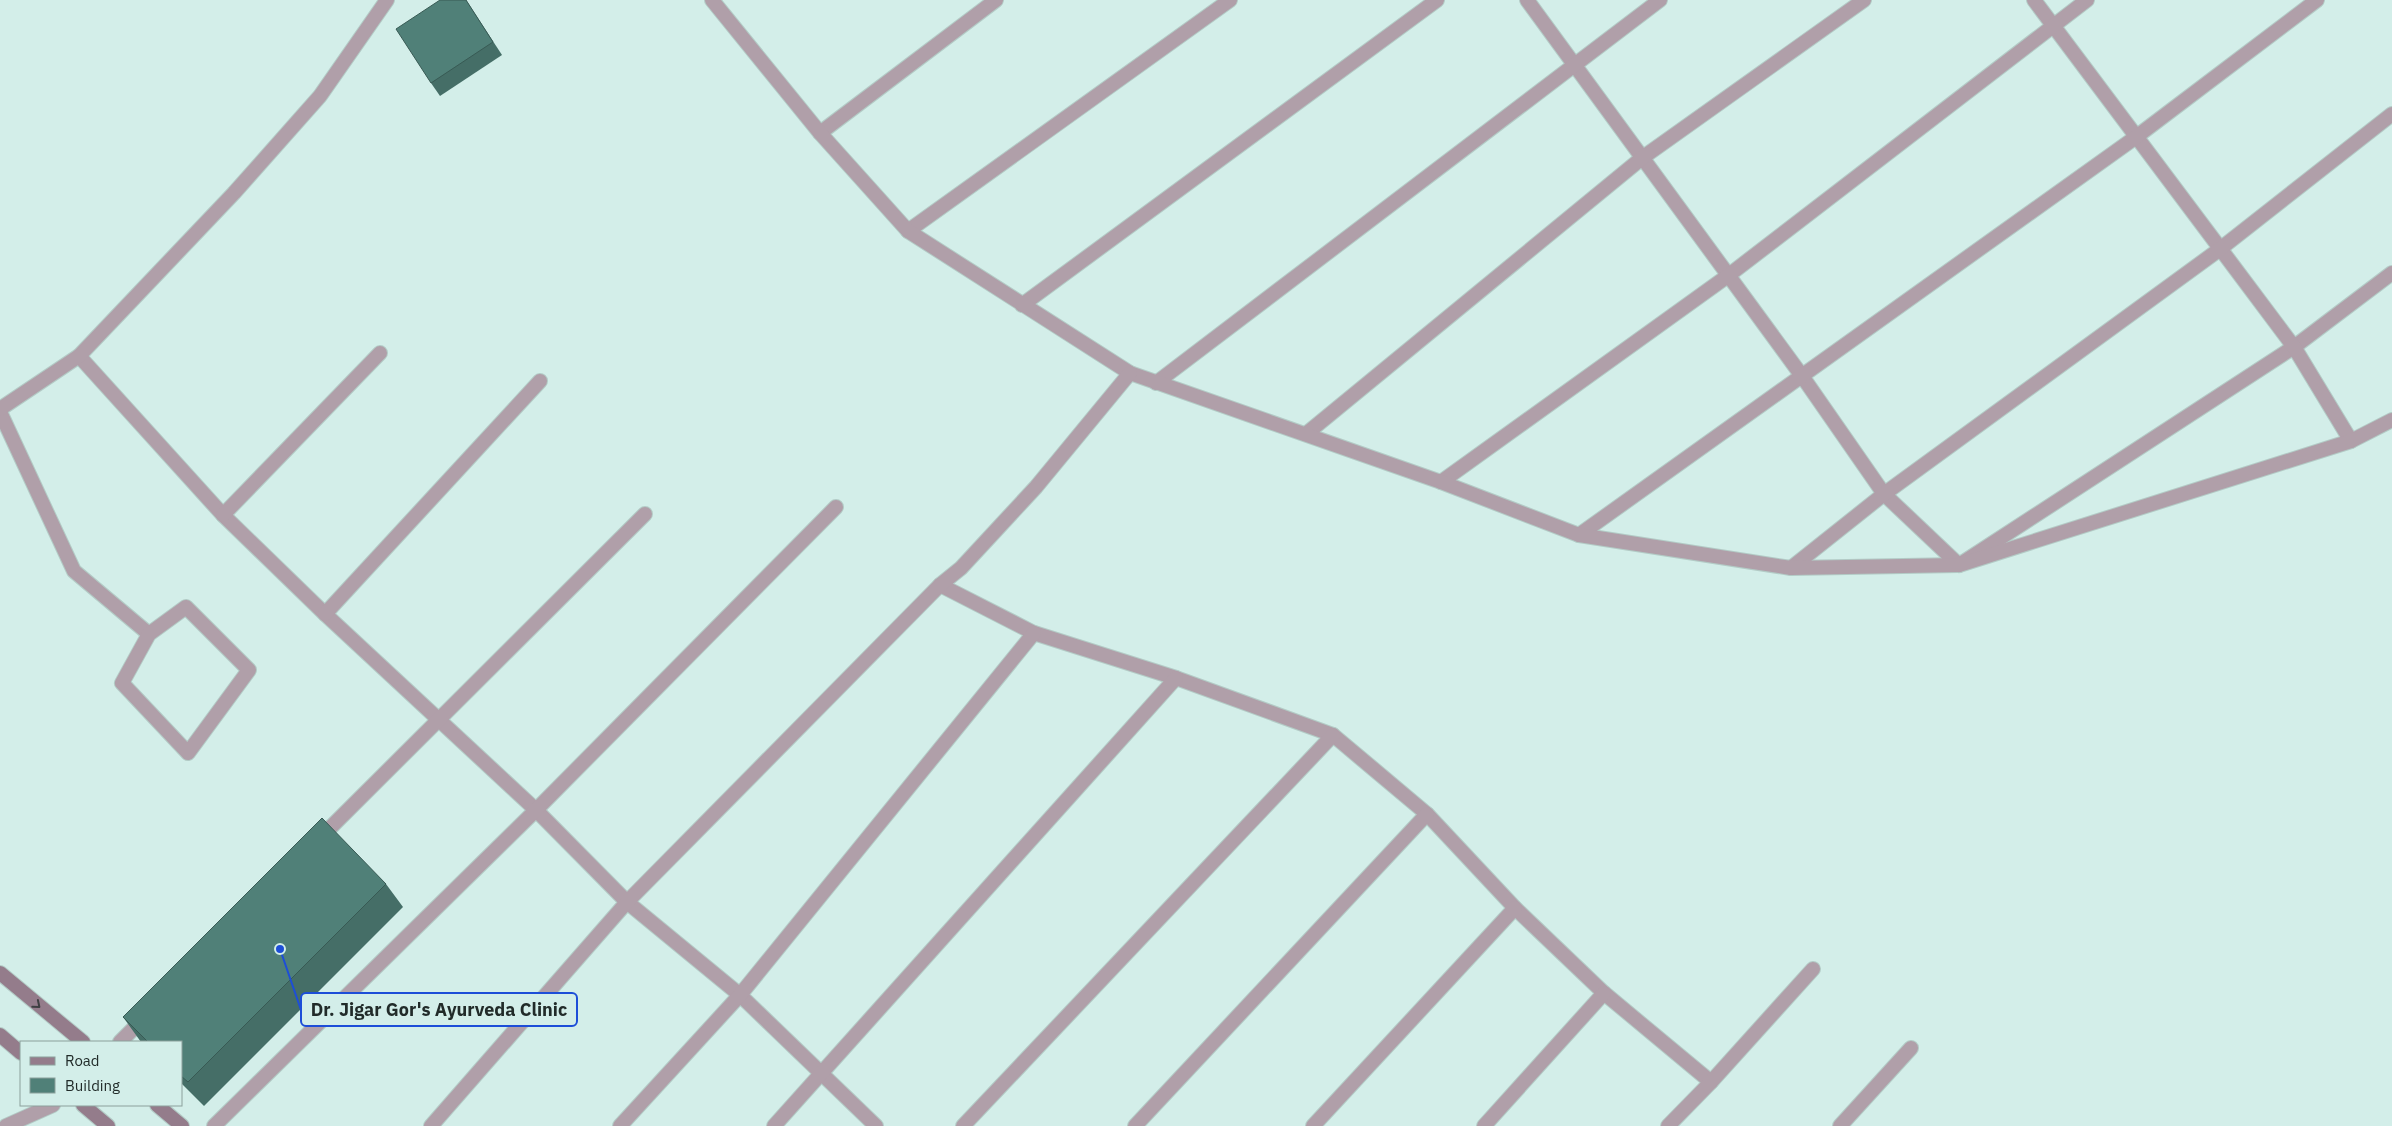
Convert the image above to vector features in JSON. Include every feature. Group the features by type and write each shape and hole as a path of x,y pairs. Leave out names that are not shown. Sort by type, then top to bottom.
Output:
{"main road":[{"path":"0,973 82,1041"},
{"path":"0,1035 20,1052"},
{"path":"84,1106 108,1126"},
{"path":"158,1106 182,1126"}],"street":[{"path":"0,408 80,356 234,193 320,96 388,0"},
{"path":"712,0 820,133 908,231 1130,373 1156,384 1441,482 1579,535 1791,568 1959,566 2351,441 2392,420"},
{"path":"820,133 996,0"},
{"path":"908,231 1230,0"},
{"path":"1022,305 1437,0"},
{"path":"1526,0 1576,65 1802,376 1884,494 1959,566"},
{"path":"1156,384 1660,0"},
{"path":"1306,434 1642,158 1864,0"},
{"path":"2034,0 2294,347 2351,441"},
{"path":"1441,482 1728,276 2087,0"},
{"path":"1579,535 2136,138 2317,0"},
{"path":"1791,568 1884,494 2220,249 2392,114"},
{"path":"1959,566 2294,347 2392,273"},
{"path":"223,515 380,353"},
{"path":"80,356 223,515 325,614 536,810 627,902 740,995 876,1126"},
{"path":"431,1126 627,902 940,585 961,568 1036,487 1130,373"},
{"path":"325,614 540,381"},
{"path":"0,412 74,571 149,634"},
{"path":"214,1126 536,810 836,507"},
{"path":"306,853 645,514"},
{"path":"940,585 1034,633 1176,678 1333,735 1428,814 1515,908 1604,993 1711,1082"},
{"path":"186,607 248,670 188,753 122,683 149,634 186,607"},
{"path":"620,1126 740,995 1034,633"},
{"path":"774,1126 1176,678"},
{"path":"963,1126 1333,735"},
{"path":"1135,1126 1428,814"},
{"path":"1313,1126 1515,908"},
{"path":"1674,1124 1813,969"},
{"path":"1484,1126 1604,993"},
{"path":"121,1041 154,1007"},
{"path":"1840,1126 1911,1048"},
{"path":"6,1126 51,1106"}],"building":[{"path":"440,0 466,0 493,42 431,83 396,29"},
{"path":"322,818 386,884 188,1082 182,1077 182,1041 147,1041 123,1017"}],"place":[{"name":"Dr. Jigar Gor's Ayurveda Clinic","path":"280,949"}]}
